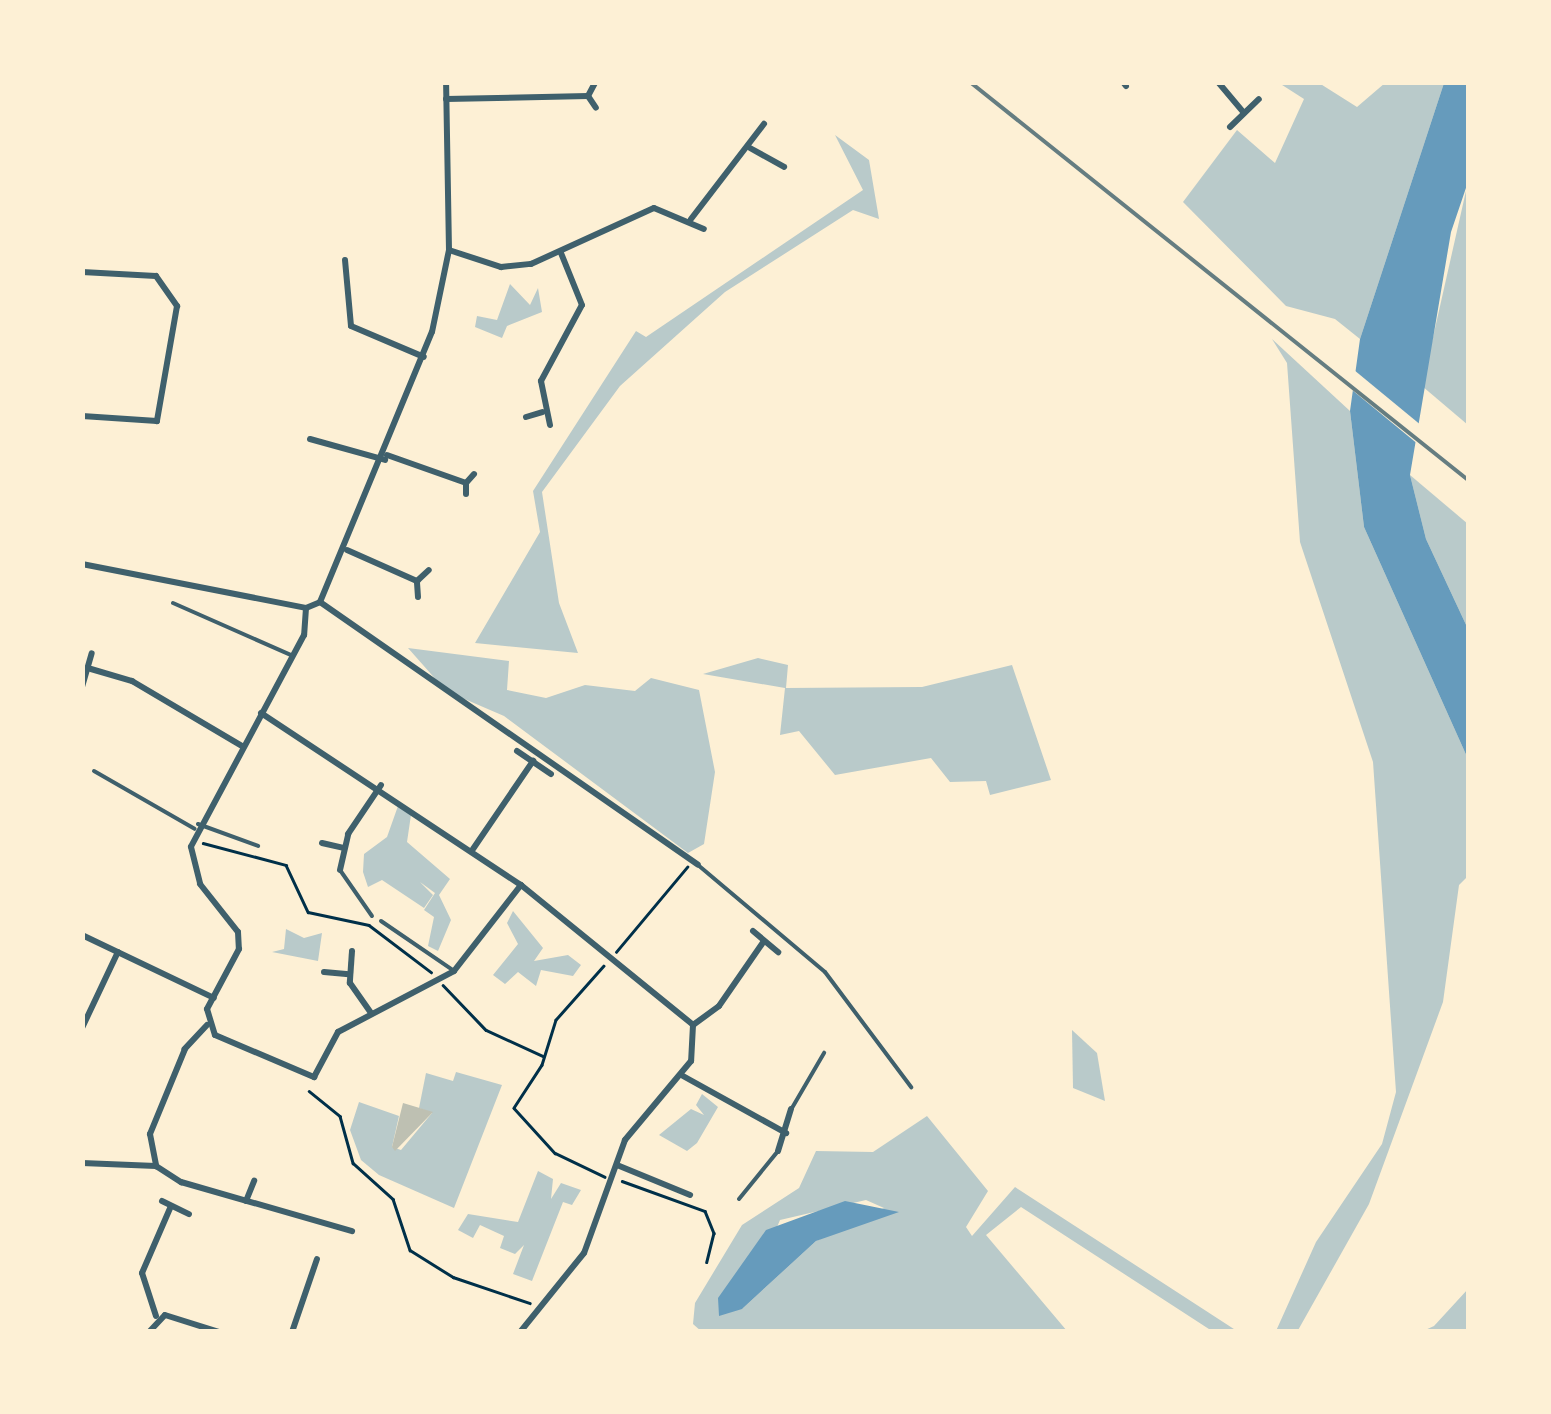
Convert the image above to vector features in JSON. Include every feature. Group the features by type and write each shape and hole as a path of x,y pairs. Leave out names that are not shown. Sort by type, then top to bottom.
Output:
{"street":[{"path":"82,564 306,608 320,602 348,550 424,357 449,250 446,82"},
{"path":"1218,82 1244,113"},
{"path":"588,96 594,83"},
{"path":"446,99 588,96"},
{"path":"588,96 596,108"},
{"path":"1230,127 1259,98"},
{"path":"692,219 750,148 764,124"},
{"path":"750,148 784,168"},
{"path":"449,250 501,266 561,253 638,210 692,219 704,229"},
{"path":"550,425 542,412 541,381 582,305 561,253"},
{"path":"345,260 346,314 359,336 424,357"},
{"path":"82,272 156,276 177,306 157,422 82,416"},
{"path":"346,273 359,274"},
{"path":"526,418 542,412"},
{"path":"310,439 386,457 466,483"},
{"path":"320,456 325,443"},
{"path":"466,494 466,483 474,474"},
{"path":"348,550 417,581"},
{"path":"417,581 429,570"},
{"path":"417,581 418,598"},
{"path":"320,602 694,863"},
{"path":"156,1166 150,1134 185,1050 207,1025 214,998 239,949 238,932 195,875 192,840 196,826 293,656 306,608"},
{"path":"82,688 91,669 92,653"},
{"path":"91,669 132,680 242,746"},
{"path":"262,713 381,785 473,849 612,956 693,1025 696,1047 683,1076 644,1109 617,1164 584,1252 520,1332"},
{"path":"517,751 551,774"},
{"path":"473,849 532,761"},
{"path":"340,870 343,848 381,785"},
{"path":"322,843 343,848"},
{"path":"207,1025 235,1048 314,1077 332,1036 454,971 521,885"},
{"path":"753,931 778,952"},
{"path":"82,935 214,998"},
{"path":"693,1025 719,1006 764,940"},
{"path":"352,951 349,974 371,1012"},
{"path":"82,1028 118,952"},
{"path":"324,972 349,974"},
{"path":"683,1076 786,1133"},
{"path":"778,1152 792,1109"},
{"path":"82,1163 156,1166 246,1201 352,1232"},
{"path":"617,1164 690,1195"},
{"path":"246,1201 254,1181"},
{"path":"162,1201 190,1214"},
{"path":"149,1332 156,1316 142,1273 171,1206"},
{"path":"292,1332 317,1258"},
{"path":"156,1316 219,1332"}],"lane":[{"path":"173,603 293,656"},
{"path":"94,771 196,826 258,846"},
{"path":"694,863 825,972 911,1087"},
{"path":"340,870 372,916"},
{"path":"380,921 454,971"},
{"path":"792,1109 824,1053"},
{"path":"739,1199 778,1152"}],"path":[{"path":"192,840 286,865 308,912 368,925 439,979 486,1030 543,1056"},
{"path":"694,863 563,1009 514,1108 556,1152 612,1179 705,1212 714,1233 707,1262"},
{"path":"308,1091 340,1116 353,1163 392,1199 410,1250 454,1277 540,1305"}],"shaded area":[{"path":"1279,83 1319,83 1357,107 1385,83 1444,83 1360,339 1335,319 1286,306 1183,202 1237,130 1275,163 1304,99"},
{"path":"835,135 869,160 879,219 853,210 725,292 620,386 542,492 559,603 578,653 475,643 540,532 533,491 636,331 646,337 863,190"},
{"path":"1468,182 1468,425 1422,386"},
{"path":"510,284 530,305 538,288 542,312 507,326 502,338 475,327 477,316 497,320"},
{"path":"1272,339 1350,411 1364,527 1468,759 1468,876 1459,885 1443,1002 1369,1204 1297,1332 1276,1331 1316,1242 1382,1144 1396,1092 1373,762 1300,542 1287,363"},
{"path":"1410,475 1468,524 1468,629 1426,539"},
{"path":"408,648 509,661 507,690 546,698 585,685 635,691 651,678 699,690 715,772 704,844 688,853 504,716 446,691"},
{"path":"758,658 788,665 786,688 922,687 1012,665 1051,780 990,795 986,781 950,782 931,758 835,775 799,731 780,735 785,688 703,674"},
{"path":"398,806 411,815 407,842 450,879 439,895 451,920 438,951 428,946 434,917 424,910 435,893 420,882 433,895 424,908 382,880 368,887 363,872 364,854 387,837"},
{"path":"513,911 543,948 534,961 568,955 581,965 573,976 541,970 536,986 518,972 505,984 493,975 518,944 507,923"},
{"path":"286,929 304,938 322,933 318,961 272,952 284,949"},
{"path":"1072,1030 1097,1053 1105,1101 1073,1088"},
{"path":"456,1072 502,1085 454,1208 379,1175 361,1160 350,1130 359,1102 399,1116 392,1147 401,1150 432,1113 419,1108 426,1073 453,1081"},
{"path":"702,1094 718,1107 697,1143 687,1151 659,1135 691,1109 704,1115 696,1105"},
{"path":"927,1116 988,1191 966,1227 972,1236 1015,1187 1237,1331 1212,1331 1021,1207 986,1235 1067,1331 702,1332 693,1324 695,1303 742,1225 799,1188 816,1151 873,1152","holes":["866,1200 884,1208 816,1241 742,1309 780,1220"]},
{"path":"538,1171 553,1179 551,1199 561,1183 581,1190 572,1205 563,1202 532,1281 513,1274 524,1245 515,1254 500,1248 504,1236 480,1225 473,1238 458,1230 468,1214 518,1222"},
{"path":"1468,1289 1468,1331 1423,1331 1434,1326"}],"water":[{"path":"1444,83 1468,83 1468,182 1451,232 1410,475 1426,539 1468,629 1468,759 1364,527 1350,411 1360,339"},
{"path":"845,1201 899,1212 816,1241 742,1309 719,1316 718,1298 766,1230"}],"pier":[{"path":"1348,365 1422,426 1419,445 1346,385"}],"building":[{"path":"403,1103 433,1112 395,1151 392,1147"}],"railway":[{"path":"970,82 1468,480"}]}
